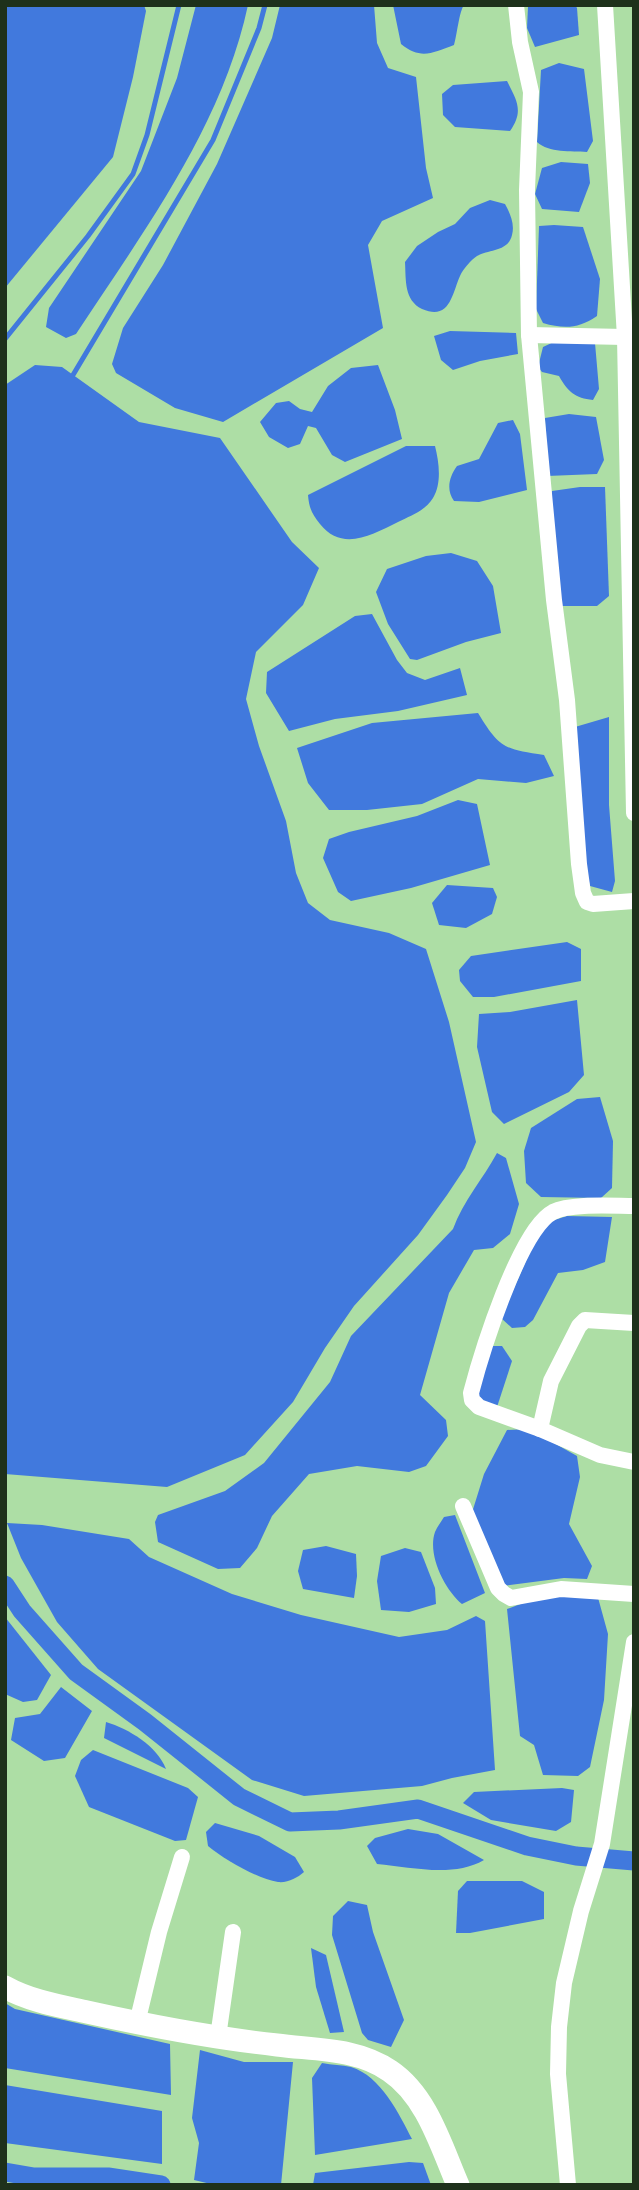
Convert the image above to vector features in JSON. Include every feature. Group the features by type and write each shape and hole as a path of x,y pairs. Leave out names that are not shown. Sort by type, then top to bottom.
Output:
{"street":[{"path":"516,5 520,42 531,92 527,190 528,335 548,542 567,700 583,893 587,902 593,904 634,901"},
{"path":"605,5 625,337 634,813"},
{"path":"528,335 625,337"},
{"path":"634,1206 576,1208 554,1212 537,1228 513,1275 481,1357 471,1393 472,1401 479,1407 600,1455 634,1462"},
{"path":"540,1429 551,1381 579,1326 585,1320 634,1323"},
{"path":"463,1506 498,1588 511,1598 561,1589 634,1594"},
{"path":"568,2185 558,2074 558,2027 564,1983 581,1911 602,1844 634,1643"},
{"path":"137,2023 159,1932 182,1857"},
{"path":"218,2037 233,1932"},
{"path":"5,1987 40,2001 137,2023 218,2037 332,2050 364,2058 391,2072 409,2088 420,2104 458,2185"}],"water":[{"path":"5,5 144,5 146,11 113,157 5,288"},
{"path":"196,5 248,5 220,94 200,136 153,217 76,334 66,338 46,327 49,308 141,171 177,78"},
{"path":"280,5 374,5 377,43 388,68 416,77 426,168 433,198 382,221 368,245 383,328 223,422 175,408 116,373 112,364 123,328 163,265 217,164 272,38"},
{"path":"393,5 464,5 454,45 427,54 408,49 401,44"},
{"path":"575,5 579,35 535,47 527,28 528,7"},
{"path":"559,63 584,69 593,141 587,152 554,150 537,142 541,70"},
{"path":"507,81 518,106 517,118 510,131 455,127 443,115 442,94 453,85"},
{"path":"561,162 588,164 590,183 579,212 542,209 535,194 542,168"},
{"path":"490,200 507,207 513,227 510,240 502,247 477,256 470,262 461,273 452,298 444,309 431,312 422,309 409,295 405,262 417,246 455,224 470,208"},
{"path":"539,226 583,227 600,279 597,316 577,326 564,327 543,323 536,309"},
{"path":"450,331 516,333 518,354 480,361 453,370 441,360 434,336"},
{"path":"558,340 595,343 599,389 593,400 577,396 559,376 542,372 538,367 543,347"},
{"path":"35,365 62,367 139,422 220,438 292,542 319,568 303,605 256,652 246,699 259,746 286,821 296,873 308,903 330,920 389,933 426,949 449,1022 476,1142 465,1168 447,1195 418,1235 354,1306 293,1402 245,1455 167,1487 5,1474 5,385"},
{"path":"378,365 395,410 402,439 345,462 332,455 316,428 308,426 300,444 288,448 269,437 260,422 276,403 289,401 300,409 312,412 328,386 351,368"},
{"path":"569,414 596,417 604,460 597,474 547,476 545,418"},
{"path":"513,420 520,434 527,490 479,502 454,501 450,484 457,466 479,459 498,423"},
{"path":"406,446 435,446 438,486 426,506 378,532 358,538 338,537 320,524 311,511 308,495"},
{"path":"605,487 609,596 597,606 559,606 549,533 552,491"},
{"path":"451,553 477,561 493,586 501,633 466,642 417,660 410,659 388,624 376,592 387,569 426,556"},
{"path":"372,614 407,673 425,680 460,668 467,695 398,711 335,719 289,731 266,693 267,672 355,616"},
{"path":"478,713 498,741 512,749 544,755 554,776 526,783 478,779 422,804 367,810 329,810 308,783 297,748 372,723"},
{"path":"609,717 609,805 615,881 612,892 590,886 583,857 575,727"},
{"path":"458,800 477,804 490,865 411,888 351,901 338,892 323,858 329,839 417,816"},
{"path":"447,885 493,888 497,897 492,914 466,928 439,925 432,903"},
{"path":"567,942 581,949 581,981 494,997 473,997 460,981 459,970 471,956"},
{"path":"577,1000 584,1075 569,1092 504,1124 492,1112 477,1047 479,1014 510,1012"},
{"path":"600,1097 613,1141 612,1188 601,1198 541,1197 526,1183 524,1151 531,1128 577,1099"},
{"path":"497,1153 506,1158 519,1204 510,1234 493,1248 474,1250 449,1293 420,1395 446,1420 448,1436 426,1466 409,1472 357,1466 309,1474 272,1516 257,1548 240,1568 218,1569 158,1542 155,1522 158,1515 225,1491 264,1463 330,1382 351,1336 453,1229 462,1209"},
{"path":"567,1216 612,1217 605,1262 583,1270 558,1273 533,1320 525,1327 512,1328 501,1318 542,1224"},
{"path":"490,1346 502,1346 512,1361 497,1407 475,1401"},
{"path":"529,1429 577,1456 580,1477 569,1524 592,1566 587,1579 564,1578 503,1586 470,1519 484,1474 507,1430"},
{"path":"455,1515 485,1593 462,1604 444,1581 433,1551 438,1526 444,1517"},
{"path":"7,1523 42,1525 129,1539 149,1557 232,1594 301,1615 399,1637 447,1630 476,1616 485,1621 495,1770 422,1786 304,1796 252,1780 98,1669 57,1622 21,1558"},
{"path":"326,1546 356,1554 354,1598 303,1589 298,1571 303,1550"},
{"path":"405,1548 421,1552 435,1588 436,1604 409,1612 381,1610 377,1581 381,1556"},
{"path":"555,1591 597,1594 608,1634 604,1700 590,1767 578,1776 543,1775 534,1745 520,1736 507,1609"},
{"path":"5,1617 51,1675 37,1700 23,1702 5,1694"},
{"path":"61,1687 92,1711 65,1758 44,1761 11,1740 15,1718 40,1714"},
{"path":"106,1722 124,1729 149,1746 166,1769 104,1738"},
{"path":"93,1750 188,1788 198,1797 186,1840 175,1841 89,1807 75,1776 81,1760"},
{"path":"562,1788 574,1790 571,1822 556,1831 491,1820 463,1803 474,1792"},
{"path":"215,1823 259,1836 295,1857 304,1872 292,1880 278,1882 241,1868 208,1846 206,1832"},
{"path":"408,1829 438,1834 484,1860 459,1869 445,1870 377,1864 367,1846 375,1838"},
{"path":"467,1881 522,1881 544,1892 544,1919 470,1933 456,1933 458,1891"},
{"path":"348,1901 367,1905 373,1932 404,2020 391,2047 368,2040 362,2033 332,1935 333,1916"},
{"path":"311,1948 326,1955 344,2032 330,2033 316,1987"},
{"path":"5,2003 15,2009 170,2044 171,2095 5,2068"},
{"path":"200,2050 244,2062 293,2062 281,2185 215,2185 194,2180 199,2143 192,2118"},
{"path":"322,2063 351,2067 371,2079 388,2097 412,2139 315,2155 312,2078"},
{"path":"5,2085 162,2111 162,2164 5,2143"},
{"path":"409,2162 423,2163 431,2185 313,2185 315,2173"}],"waterway":[{"path":"5,339 88,236 133,174 147,135 179,5"},
{"path":"73,375 213,140 259,28 265,5"},
{"path":"5,1585 22,1611 76,1672 145,1722 239,1797 290,1822 339,1820 418,1809 527,1846 576,1856 634,1861"},
{"path":"5,2172 34,2177 108,2177 161,2185"}]}
